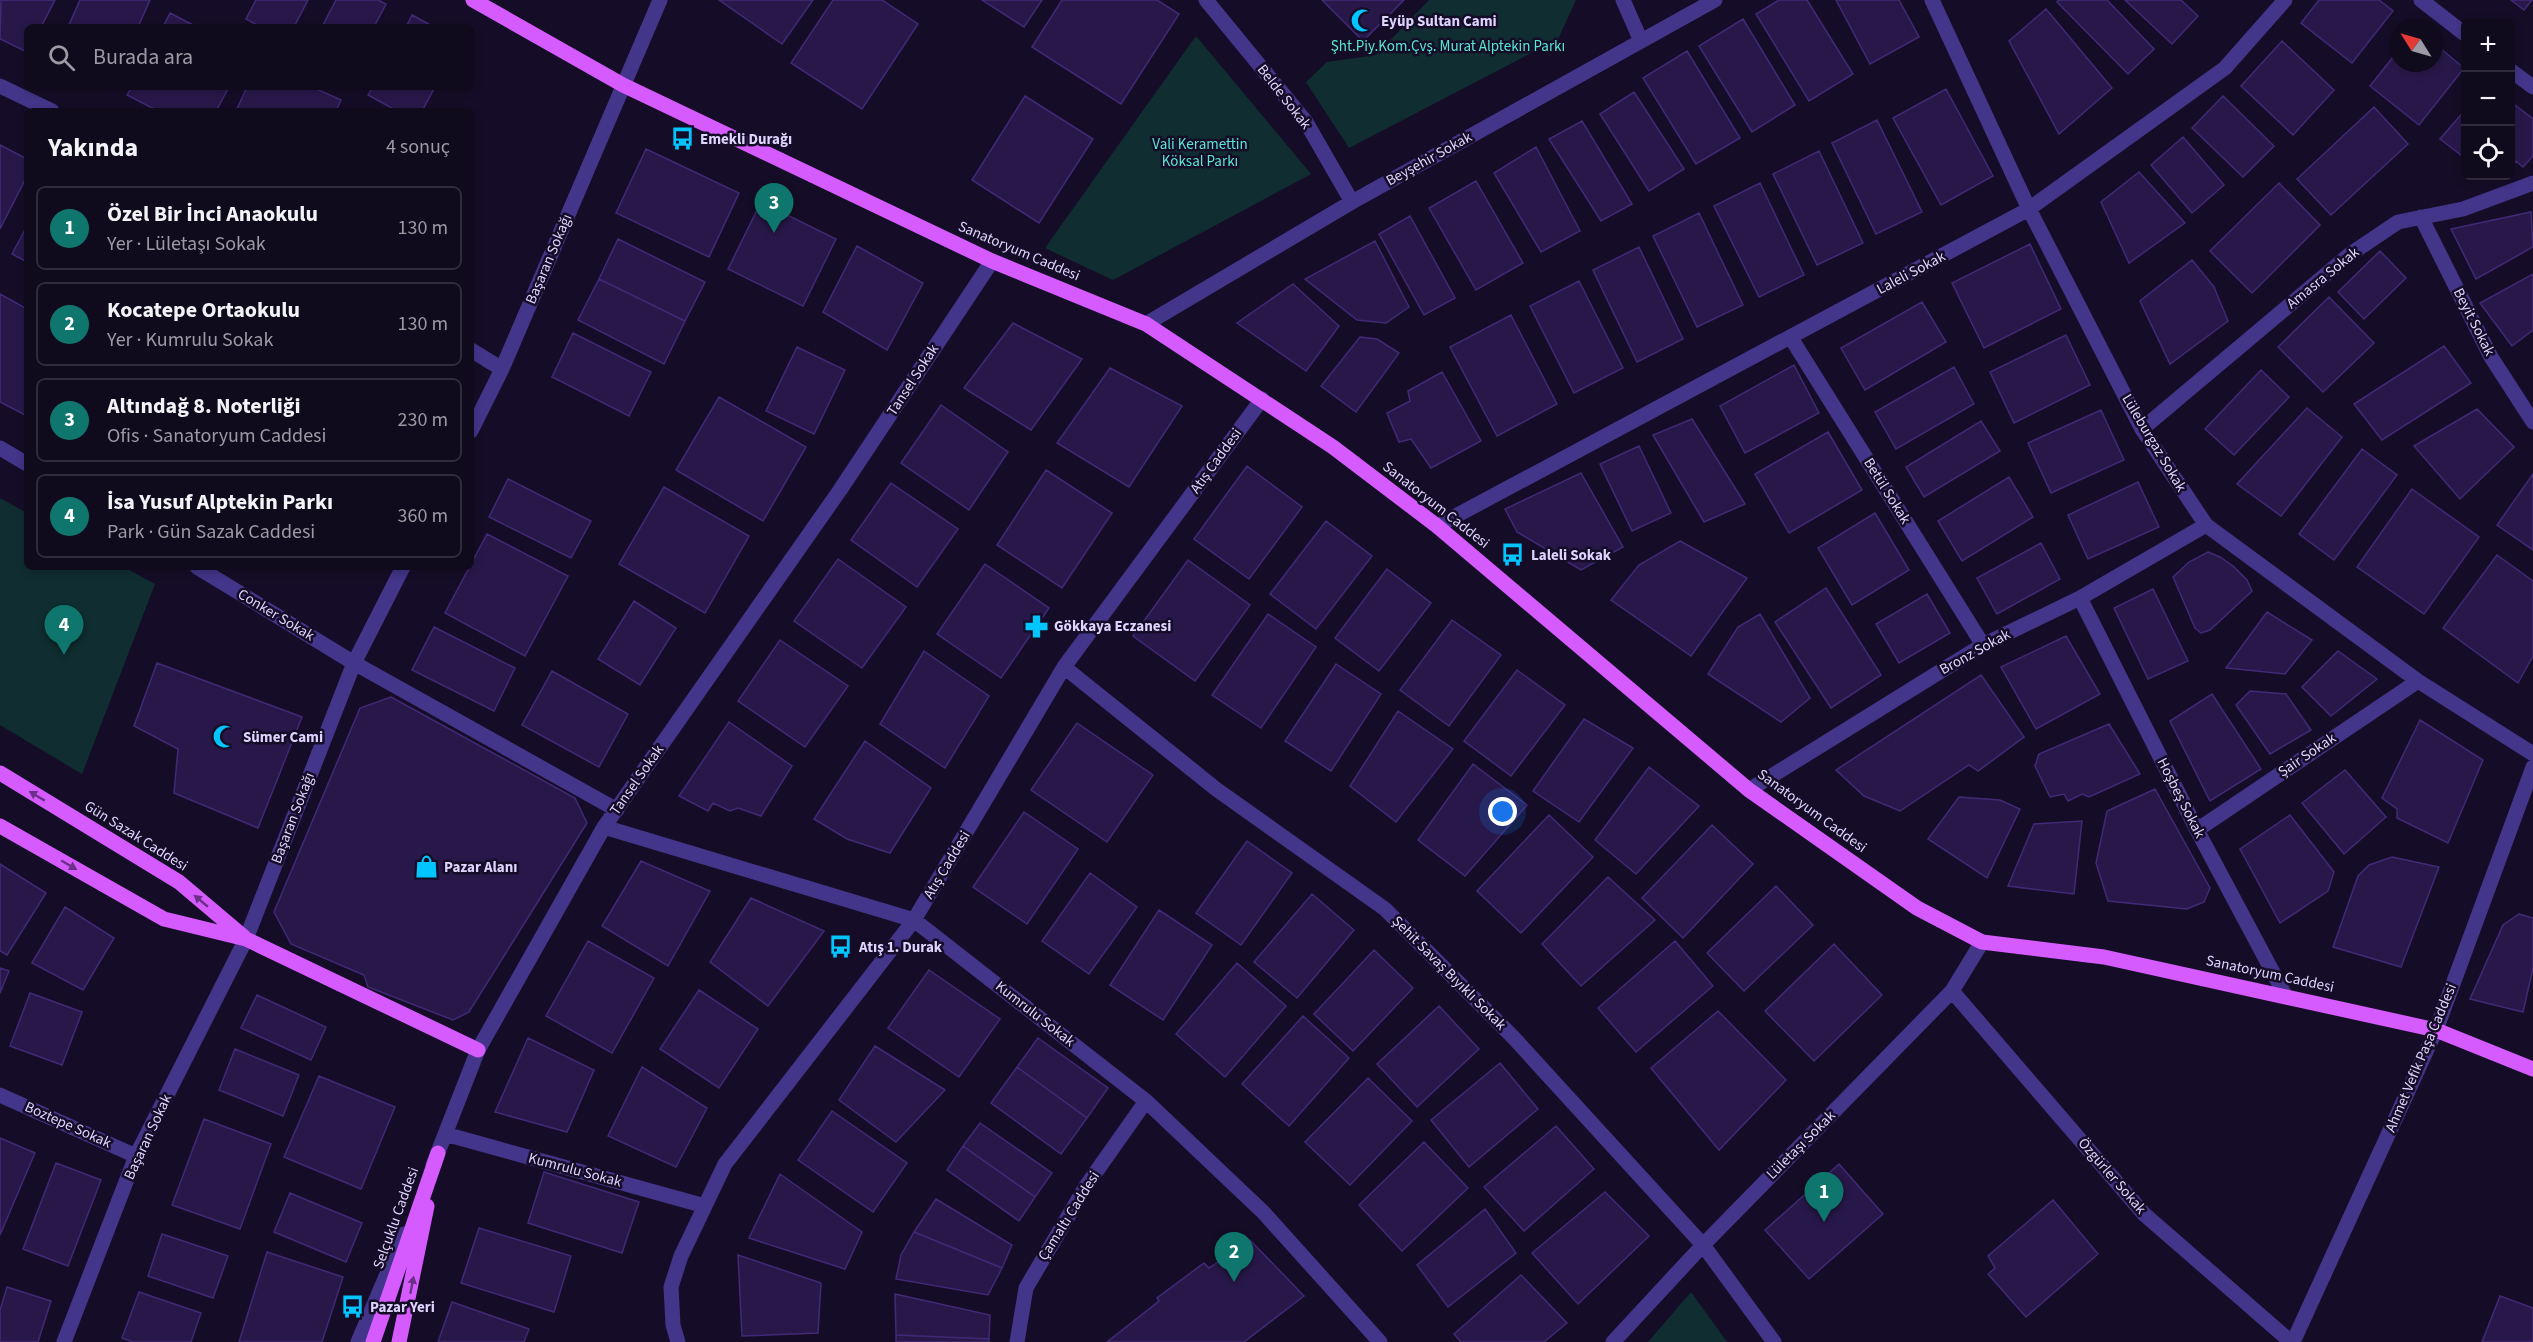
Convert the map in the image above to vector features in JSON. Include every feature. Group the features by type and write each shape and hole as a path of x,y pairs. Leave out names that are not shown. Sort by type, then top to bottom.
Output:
{"main road":[{"name":"Sanatoryum Caddesi","path":"473,0 624,85 992,261 1146,324 1333,447 1437,526 1749,790 1917,908 1982,942 2104,957 2436,1030 2533,1069"},
{"name":"Gün Sazak Caddesi","path":"0,773 179,882 246,939"},
{"name":"Gün Sazak Caddesi","path":"0,826 164,920 246,939 478,1050"},
{"name":"Selçuklu Caddesi","path":"373,1342 438,1153"},
{"name":"Selçuklu Caddesi","path":"399,1342 438,1153"}],"street":[{"name":"Başaran Sokağı","path":"474,425 502,369 660,0"},
{"name":"Belde Sokak","path":"1206,0 1306,122 1352,202"},
{"path":"1623,0 1641,41"},
{"name":"Beyşehir Sokak","path":"1146,324 1352,202 1715,0"},
{"name":"Lüleburgaz Sokak","path":"1932,0 2029,209 2142,429 2206,525 2418,681 2533,754"},
{"name":"Laleli Sokak","path":"1437,526 2029,209 2225,68 2285,0"},
{"path":"2421,0 2461,31"},
{"path":"2514,72 2533,87"},
{"path":"0,86 46,108"},
{"name":"Amasra Sokak","path":"2142,429 2349,255 2398,222 2463,209 2533,183"},
{"name":"Beyit Sokak","path":"2421,217 2491,357 2533,422"},
{"name":"Tansel Sokak","path":"358,1342 438,1153 478,1050 604,827 840,490 992,261"},
{"name":"Betül Sokak","path":"1791,338 1983,645"},
{"path":"474,352 502,369"},
{"name":"Atış Caddesi","path":"678,1342 674,1325 671,1287 681,1256 725,1164 914,920 1064,667 1262,399"},
{"path":"0,448 24,462"},
{"name":"Bronz Sokak","path":"1749,790 1983,645 2080,598 2206,525"},
{"name":"Conker Sokak","path":"202,570 354,663 617,810"},
{"name":"Başaran Sokağı","path":"246,939 354,663 401,570"},
{"name":"Hoşbeş Sokak","path":"2080,598 2197,830 2285,996"},
{"name":"Şehit Savaş Bıyıklı Sokak","path":"1064,667 1216,789 1384,909 1513,1037 1703,1245 1774,1342"},
{"name":"Şair Sokak","path":"2197,830 2418,681"},
{"name":"Ahmet Vefik Paşa Caddesi","path":"2292,1342 2436,1030 2533,767"},
{"name":"Kumrulu Sokak","path":"604,827 914,920 1146,1101 1263,1212 1380,1342"},
{"name":"Başaran Sokak","path":"64,1342 136,1156 246,939"},
{"name":"Lületaşı Sokak","path":"1613,1342 1703,1245 1952,991 1982,942"},
{"name":"Özgürler Sokak","path":"1952,991 2144,1214 2292,1342"},
{"name":"Boztepe Sokak","path":"0,1095 136,1156"},
{"name":"Çamaltı Caddesi","path":"1017,1342 1026,1288 1086,1186 1146,1101"},
{"name":"Kumrulu Sokak","path":"445,1134 705,1206"}],"green space":[{"name":"Şht.Piy.Kom.Çvş. Murat Alptekin Parkı","path":"1429,0 1576,0 1558,39 1349,148 1306,82 1327,62 1376,55"},
{"name":"Vali Keramettin Köksal Parkı","path":"1196,36 1311,174 1113,280 1045,248"},
{"path":"0,498 24,511 24,570 129,570 155,584 82,774 0,725"},
{"path":"1691,1292 1727,1342 1648,1342"}],"building":[{"path":"1,0 55,0 43,24 24,24 24,51 0,39"},
{"path":"80,0 150,0 139,24 69,24"},
{"path":"256,0 308,0 296,24 255,24 246,19"},
{"path":"336,0 378,0 386,4 376,24 324,24"},
{"path":"719,0 813,0 782,44"},
{"path":"833,0 882,0 918,24 862,109 791,63"},
{"path":"982,0 1042,0 1024,27"},
{"path":"1062,0 1157,0 1179,14 1121,104 1032,47"},
{"name":"Eyüp Sultan Cami","path":"1322,0 1404,0 1363,41"},
{"path":"1779,0 1807,0 1853,74 1809,101 1756,14"},
{"path":"1836,0 1899,0 1919,37 1870,64"},
{"path":"2059,0 2107,0 2154,49 2128,74 2057,2"},
{"path":"2125,0 2181,0 2198,16 2172,44"},
{"path":"2319,0 2379,0 2393,11 2352,63 2301,23"},
{"path":"2511,0 2532,0 2524,10"},
{"path":"2046,9 2112,88 2059,134 2009,41"},
{"path":"170,13 191,24 164,24"},
{"path":"412,15 428,24 408,24"},
{"path":"1743,19 1795,105 1752,132 1699,46"},
{"path":"2282,41 2334,90 2293,135 2241,86"},
{"path":"2443,50 2461,66 2461,72 2419,125 2370,86 2389,62 2389,72 2443,72"},
{"path":"1687,51 1740,138 1696,164 1643,78"},
{"path":"1946,89 1993,176 1941,205 1893,118"},
{"path":"130,90 227,90 218,108 152,108 127,95"},
{"path":"246,90 319,90 341,100 337,108 237,108"},
{"path":"371,90 433,90 424,108 392,108 368,95"},
{"path":"1634,92 1684,169 1649,191 1600,114"},
{"path":"1025,96 1093,139 1039,223 972,180"},
{"path":"2223,96 2274,146 2243,177 2192,128"},
{"path":"2515,105 2533,119 2533,156 2523,167 2516,161"},
{"path":"2374,107 2408,144 2331,215 2297,179"},
{"path":"2461,115 2461,155 2440,139"},
{"path":"1877,120 1922,212 1876,234 1832,143"},
{"path":"1582,121 1632,204 1601,221 1549,139"},
{"path":"2183,137 2224,185 2192,213 2151,165"},
{"path":"0,145 24,157 24,182 0,229"},
{"path":"1536,147 1580,231 1541,252 1494,173"},
{"path":"646,149 739,193 709,257 616,213"},
{"path":"1819,151 1863,243 1817,265 1773,174"},
{"path":"2139,172 2185,223 2129,263 2101,202"},
{"path":"1476,181 1523,263 1476,290 1429,208"},
{"path":"1760,183 1804,275 1759,297 1714,206"},
{"path":"2279,183 2320,225 2252,293 2210,251"},
{"path":"761,202 836,239 803,306 728,269"},
{"path":"2531,212 2533,247 2476,279 2451,229"},
{"path":"1699,213 1743,305 1697,327 1653,236"},
{"path":"1410,216 1455,298 1424,315 1379,234"},
{"path":"24,232 24,260 12,254"},
{"path":"618,239 705,282 685,321 599,279"},
{"path":"1375,241 1409,307 1386,323 1357,320 1305,279"},
{"path":"2030,244 2061,309 1984,348 1952,283"},
{"path":"857,246 923,283 887,350 823,312"},
{"path":"1639,247 1683,339 1637,362 1593,270"},
{"path":"2380,251 2406,278 2364,319 2338,292"},
{"path":"2192,260 2214,287 2228,321 2170,364 2140,301"},
{"path":"2533,274 2533,330 2512,346 2480,303"},
{"path":"599,279 685,321 664,364 578,320"},
{"path":"1579,281 1623,368 1574,393 1530,306"},
{"path":"1293,284 1339,326 1306,371 1237,323"},
{"path":"0,294 24,307 24,414 0,402"},
{"path":"2329,297 2374,343 2323,392 2278,347"},
{"path":"1922,302 1946,342 1865,390 1841,348"},
{"path":"1511,315 1557,404 1497,436 1450,347"},
{"path":"1013,323 1082,359 1031,430 964,388"},
{"path":"573,333 651,372 629,416 552,377"},
{"path":"2066,335 2090,385 2014,423 1990,372"},
{"path":"1360,337 1377,339 1399,353 1356,412 1321,386"},
{"path":"2444,346 2471,383 2382,440 2354,404"},
{"path":"797,347 845,370 814,434 766,411"},
{"path":"1794,365 1819,413 1745,453 1720,406"},
{"path":"1954,367 1974,404 1896,449 1875,412"},
{"path":"1110,368 1182,406 1129,487 1057,443"},
{"path":"2261,370 2289,397 2234,455 2205,429"},
{"path":"1442,372 1481,441 1431,468 1411,439 1399,442 1387,413 1410,401 1408,391"},
{"path":"719,397 806,447 763,521 676,470"},
{"path":"941,405 1008,452 969,510 901,463"},
{"path":"2307,408 2342,437 2281,516 2237,484"},
{"path":"2477,409 2514,447 2460,499 2414,446"},
{"path":"2101,410 2124,460 2051,493 2028,443"},
{"path":"1692,419 1745,504 1704,522 1653,435"},
{"path":"1981,421 2000,451 1924,497 1906,467"},
{"path":"1828,432 1862,490 1789,533 1755,474"},
{"path":"1639,446 1671,513 1632,531 1600,464"},
{"path":"2362,449 2397,475 2334,560 2299,534"},
{"path":"1247,466 1302,507 1249,579 1194,539"},
{"path":"1046,470 1112,513 1062,588 997,545"},
{"path":"1581,473 1623,547 1581,570 1517,532 1505,509"},
{"path":"2533,474 2533,550 2497,525"},
{"path":"2009,477 2033,517 1962,561 1938,521"},
{"path":"508,479 591,521 571,558 489,517"},
{"path":"2138,482 2159,527 2088,559 2068,515"},
{"path":"891,483 958,529 917,587 851,540"},
{"path":"664,487 749,536 705,613 619,564"},
{"path":"2412,489 2479,537 2424,614 2357,567"},
{"path":"1875,513 1909,570 1852,605 1818,548"},
{"path":"1326,521 1372,556 1316,629 1270,594"},
{"path":"487,534 568,576 525,656 445,613 468,570 474,570 474,558"},
{"path":"1680,541 1747,578 1691,656 1611,600 1639,565"},
{"path":"2041,543 2060,579 1997,614 1977,578"},
{"path":"2208,552 2233,566 2247,580 2252,591 2210,630 2201,633 2195,628 2173,577 2189,562"},
{"path":"2497,555 2533,581 2533,656 2518,683 2443,628"},
{"path":"838,559 906,607 862,668 794,621"},
{"path":"1188,560 1250,605 1195,681 1133,636"},
{"path":"985,564 1049,608 1001,678 937,634"},
{"path":"1387,569 1431,603 1379,671 1335,638"},
{"path":"1826,588 1881,675 1831,708 1775,622"},
{"path":"2153,589 2188,661 2148,679 2114,608"},
{"path":"1927,594 1950,633 1899,663 1876,624"},
{"path":"634,601 676,628 640,685 598,659"},
{"path":"2267,612 2312,640 2285,674 2226,668"},
{"path":"1268,614 1316,647 1261,728 1212,695"},
{"path":"1760,614 1810,698 1781,722 1708,674 1738,627"},
{"path":"1452,620 1501,655 1449,726 1400,690"},
{"path":"434,627 515,668 494,711 412,670"},
{"path":"2066,636 2100,694 2036,729 2001,667"},
{"path":"780,640 848,686 805,747 738,701"},
{"path":"924,651 989,696 945,768 880,724"},
{"path":"2338,651 2377,679 2331,716 2302,687"},
{"name":"Sümer Cami","path":"157,663 302,717 258,828 174,793 178,749 134,726"},
{"path":"1336,664 1381,694 1331,771 1285,741"},
{"path":"1517,670 1565,705 1511,776 1464,741"},
{"path":"552,671 628,714 599,767 522,725"},
{"path":"1981,675 2024,737 1978,771 1969,765 1900,811 1864,796 1836,770"},
{"path":"2250,691 2286,694 2311,730 2270,754 2236,705"},
{"path":"2212,694 2261,769 2210,801 2170,721"},
{"name":"Pazar Alanı","path":"391,697 575,798 587,823 469,1012 453,1020 368,987 364,975 291,944 274,912 360,708"},
{"path":"1398,711 1453,749 1396,822 1350,786"},
{"path":"1584,719 1633,748 1579,822 1533,791"},
{"path":"2420,720 2483,760 2448,843 2397,818 2397,809 2382,798"},
{"path":"729,722 792,766 761,816 738,808 730,811 713,803 708,811 679,796"},
{"path":"1077,723 1153,775 1107,842 1031,790"},
{"path":"2109,724 2140,774 2089,797 2082,794 2068,801 2064,794 2050,797 2035,766 2039,754"},
{"path":"865,741 931,788 890,853 847,839 814,819"},
{"path":"1473,764 1527,805 1465,876 1418,840"},
{"path":"1649,767 1699,806 1636,874 1595,840"},
{"path":"2345,770 2386,817 2344,854 2302,803"},
{"path":"2155,789 2210,888 2204,902 2187,909 2108,901 2096,863 2107,811"},
{"path":"1959,797 2000,800 2020,809 1987,878 1928,839"},
{"path":"1024,812 1078,849 1027,924 973,887"},
{"path":"1549,815 1593,857 1521,933 1477,891"},
{"path":"2290,815 2334,872 2328,891 2280,923 2240,849"},
{"path":"2082,821 2074,894 2008,886 2034,824"},
{"path":"1712,825 1753,864 1683,938 1642,898"},
{"path":"1247,841 1292,873 1241,945 1196,913"},
{"path":"2392,857 2439,867 2401,967 2333,947 2358,876 2369,865"},
{"path":"641,861 710,891 668,966 602,926"},
{"path":"0,864 46,893 7,955 0,951"},
{"path":"1090,873 1137,907 1089,974 1042,941"},
{"path":"1608,877 1655,920 1581,986 1542,944"},
{"path":"1776,886 1813,925 1744,991 1707,953"},
{"path":"1312,894 1354,930 1297,998 1254,962"},
{"path":"751,898 824,931 768,1006 710,962"},
{"path":"65,907 114,938 83,990 32,963"},
{"path":"1159,910 1212,945 1163,1020 1110,985"},
{"path":"2519,914 2533,918 2533,968 2523,1012 2470,999 2503,925"},
{"path":"588,941 654,978 612,1053 546,1016"},
{"path":"1675,941 1713,986 1636,1052 1598,1008"},
{"path":"1834,944 1882,995 1814,1061 1765,1011"},
{"path":"1374,950 1413,988 1353,1051 1314,1014"},
{"path":"1237,963 1286,1006 1225,1077 1176,1034"},
{"path":"0,968 9,971 0,993"},
{"path":"929,970 1000,1019 959,1077 888,1028"},
{"path":"699,990 758,1029 719,1088 660,1049"},
{"path":"30,993 82,1012 62,1065 10,1046"},
{"path":"257,995 326,1027 311,1060 241,1028"},
{"path":"1439,1006 1479,1049 1417,1107 1377,1064"},
{"path":"1718,1011 1786,1080 1719,1150 1651,1068"},
{"path":"1303,1016 1349,1058 1289,1126 1242,1084"},
{"path":"528,1038 594,1070 567,1132 495,1112"},
{"path":"1038,1038 1108,1088 1087,1118 1017,1067"},
{"path":"875,1046 945,1090 896,1142 839,1100"},
{"path":"235,1049 299,1075 283,1116 219,1090"},
{"path":"1500,1063 1538,1109 1469,1167 1431,1120"},
{"path":"642,1067 707,1108 676,1167 608,1136"},
{"path":"1017,1067 1087,1118 1061,1154 991,1103"},
{"path":"319,1076 395,1107 361,1189 284,1157"},
{"path":"1368,1078 1412,1121 1350,1185 1305,1142"},
{"path":"832,1111 907,1163 873,1212 798,1160"},
{"path":"204,1119 271,1144 240,1229 172,1205"},
{"path":"980,1123 1052,1173 1035,1197 963,1146"},
{"path":"1556,1126 1594,1169 1524,1231 1484,1187"},
{"path":"0,1138 35,1153 0,1235"},
{"path":"1424,1142 1468,1188 1402,1251 1359,1205"},
{"path":"963,1146 1035,1197 1019,1221 947,1170"},
{"path":"56,1163 101,1180 68,1266 23,1249"},
{"path":"1839,1164 1883,1214 1809,1279 1765,1230"},
{"path":"544,1172 639,1202 622,1253 528,1223"},
{"path":"780,1174 862,1232 845,1269 749,1238"},
{"path":"1605,1192 1649,1236 1578,1304 1532,1253"},
{"path":"290,1193 362,1223 346,1262 274,1232"},
{"path":"936,1199 1012,1245 1002,1268 914,1232"},
{"path":"2053,1200 2098,1254 2026,1317 1988,1274 1995,1268 1988,1256"},
{"path":"1485,1209 1516,1253 1448,1307 1417,1265"},
{"path":"479,1228 571,1256 554,1312 461,1283"},
{"path":"914,1232 1002,1268 988,1295 896,1279 901,1255"},
{"path":"162,1234 228,1256 213,1298 148,1276"},
{"path":"1250,1240 1304,1296 1244,1342 1107,1342 1159,1301 1157,1298 1204,1263 1209,1268"},
{"path":"267,1252 343,1277 322,1342 239,1342"},
{"path":"738,1255 821,1283 818,1333 742,1336"},
{"path":"1521,1275 1567,1323 1544,1342 1461,1342 1454,1334"},
{"path":"7,1287 51,1301 38,1342 0,1342 0,1310"},
{"path":"139,1292 201,1313 191,1342 133,1342 122,1338"},
{"path":"895,1294 990,1315 989,1339 896,1335"},
{"path":"2500,1296 2533,1308 2533,1342 2482,1342"},
{"path":"452,1302 529,1329 524,1342 438,1342"},
{"path":"896,1335 989,1339 989,1342 896,1342"}],"place":[{"name":"Eyüp Sultan Cami","path":"1363,21"},
{"name":"Emekli Durağı","path":"682,139"},
{"name":"Altındağ 8. Noterliği","path":"774,233"},
{"name":"Laleli Sokak","path":"1513,555"},
{"name":"Gökkaya Eczanesi","path":"1036,626"},
{"name":"İsa Yusuf Alptekin Parkı","path":"64,655"},
{"name":"Sümer Cami","path":"225,737"},
{"name":"Pazar Alanı","path":"426,867"},
{"name":"Atış 1. Durak","path":"841,947"},
{"name":"Özel Bir İnci Anaokulu","path":"1824,1222"},
{"name":"Kocatepe Ortaokulu","path":"1234,1282"},
{"name":"Pazar Yeri","path":"352,1307"}]}
